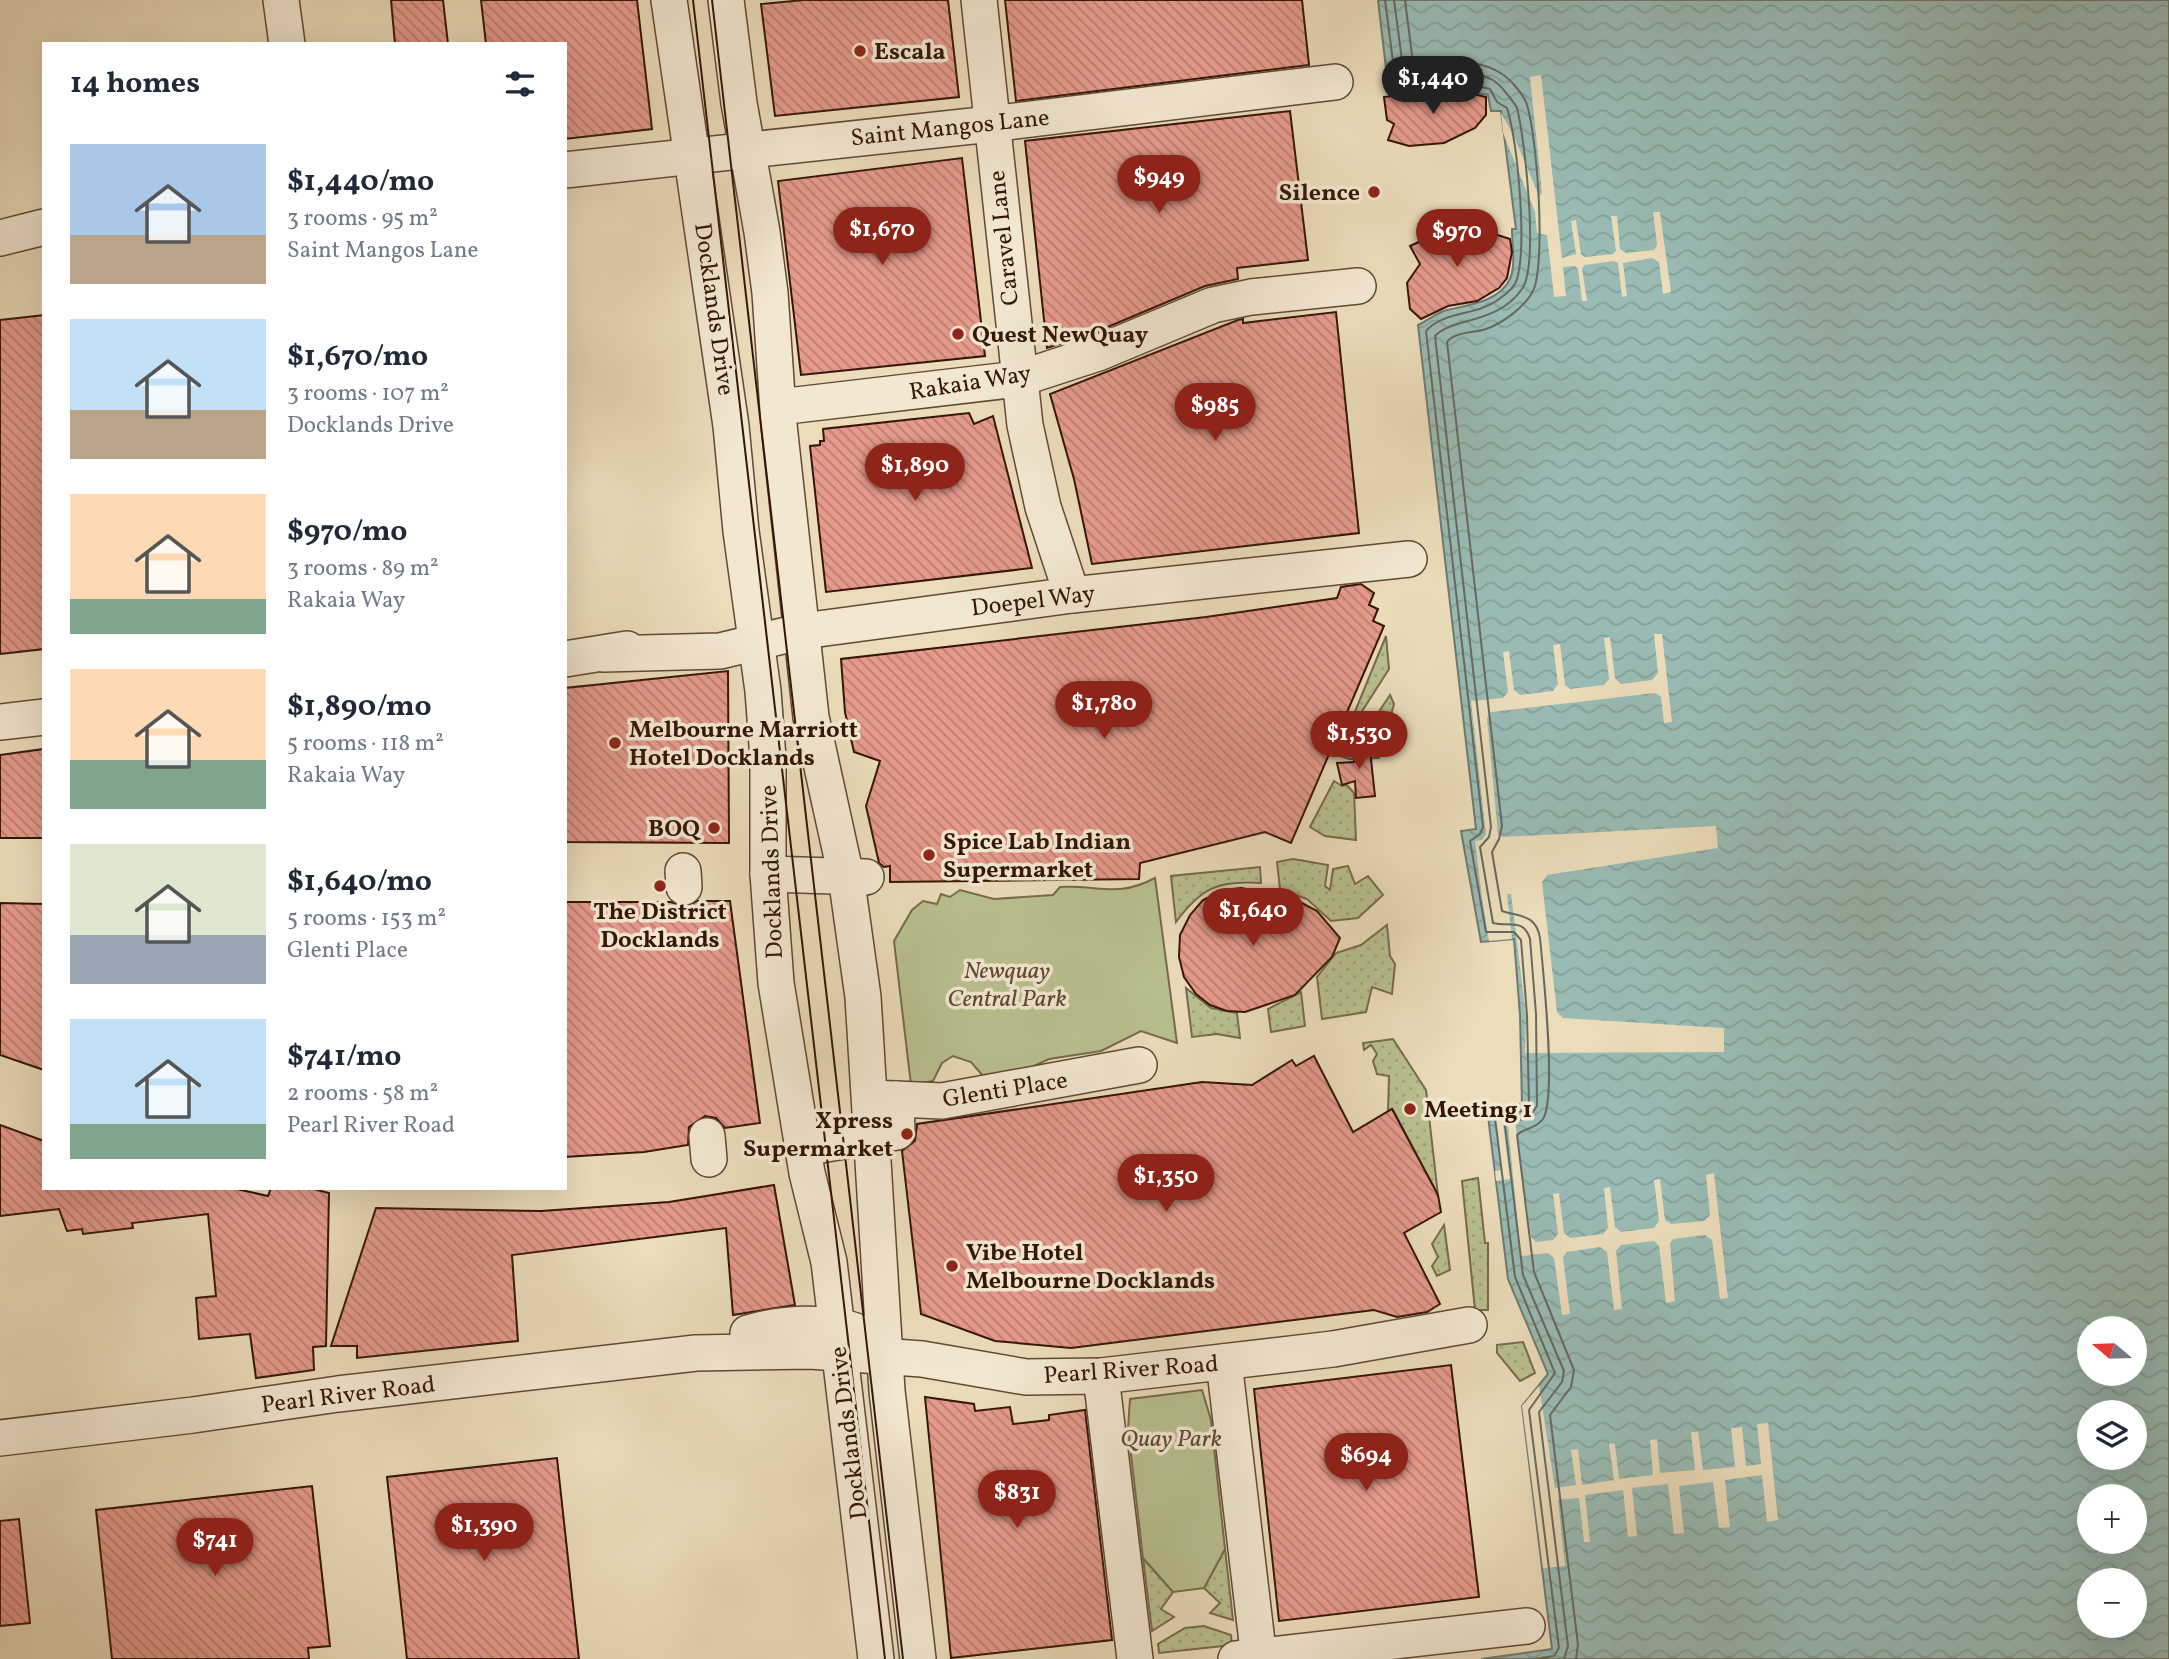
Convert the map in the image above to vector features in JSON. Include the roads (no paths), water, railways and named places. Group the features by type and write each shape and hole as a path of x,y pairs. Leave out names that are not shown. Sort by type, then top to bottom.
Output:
{"street":[{"path":"281,0 287,42"},
{"name":"Docklands Drive","path":"669,0 731,426 741,531 768,742 768,874 776,983 803,1148 825,1241 876,1659"},
{"name":"Docklands Drive","path":"726,0 768,281 811,717 856,876 863,998 883,1098 897,1132 873,1136 885,1352 919,1652"},
{"name":"Caravel Lane","path":"979,0 1018,379 1042,508 1072,595"},
{"name":"Saint Mangos Lane","path":"567,170 991,124 1335,82"},
{"path":"0,238 42,228"},
{"name":"Rakaia Way","path":"779,407 1018,379 1098,353 1213,306 1251,298 1358,286"},
{"name":"Doepel Way","path":"567,659 604,654 720,651 756,636 1264,572 1409,559"},
{"path":"0,722 42,717"},
{"path":"768,874 856,876"},
{"name":"Glenti Place","path":"883,1098 942,1101 1139,1065"},
{"path":"803,1148 873,1136"},
{"name":"Pearl River Road","path":"0,1438 193,1415 338,1394 696,1353 772,1350 838,1340 885,1352 1026,1377 1101,1376 1340,1348 1469,1325"},
{"path":"1224,1362 1251,1658 1527,1626"},
{"path":"1101,1376 1135,1659"}],"water":[{"path":"1378,0 2169,0 2169,1659 1481,1659 1552,1649 1522,1406 1548,1374 1508,1279 1487,1108 1522,1104 1520,1015 1514,939 1481,942 1461,831 1476,829 1418,325 1444,311 1491,298 1505,287 1512,273 1512,229 1516,229 1501,111 1491,111 1488,95 1439,89 1389,94"}],"tram line":[{"path":"693,0 885,1659"},
{"path":"712,0 903,1659"}],"place":[{"name":"Escala","path":"860,51"},
{"name":"Silence","path":"1374,192"},
{"name":"Quest NewQuay","path":"958,334"},
{"name":"Melbourne Marriott Hotel Docklands","path":"615,743"},
{"name":"BOQ","path":"714,828"},
{"name":"Spice Lab Indian Supermarket","path":"929,855"},
{"name":"The District Docklands","path":"660,886"},
{"name":"Meeting 1","path":"1410,1109"},
{"name":"Xpress Supermarket","path":"907,1134"},
{"name":"Vibe Hotel Melbourne Docklands","path":"952,1266"}],"park label":[{"name":"Newquay Central Park","path":"1007,984"},
{"name":"Quay Park","path":"1171,1438"}]}
